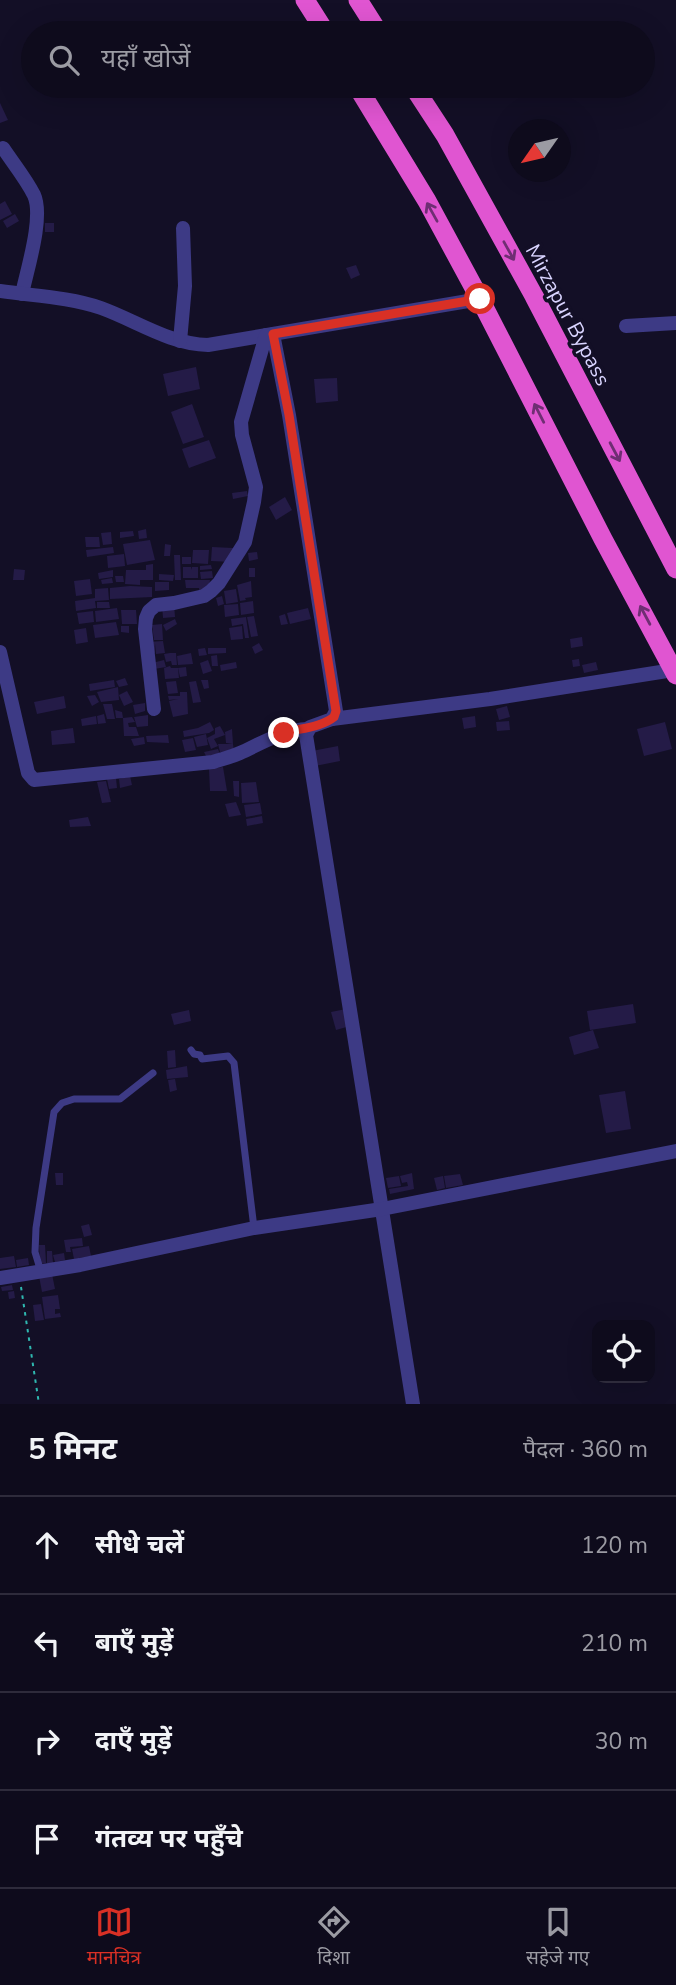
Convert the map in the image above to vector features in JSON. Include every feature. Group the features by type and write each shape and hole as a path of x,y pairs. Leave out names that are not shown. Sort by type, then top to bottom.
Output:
{"highway":[{"path":"305,0 318,21"},
{"path":"358,0 371,21"},
{"path":"364,98 426,201 480,299 672,673"},
{"name":"Mirzapur Bypass","path":"421,98 445,135 534,296 676,569"}],"street":[{"path":"2,148 34,195 37,206 37,222 22,294"},
{"path":"180,341 184,286 183,228"},
{"path":"0,291 88,304 180,341 208,345 480,299"},
{"path":"626,326 676,323"},
{"path":"154,709 145,629 149,611 156,605 204,596 211,592 238,555 249,528 256,487 241,422 270,335"},
{"path":"270,335 289,415 336,711 332,719"},
{"path":"0,652 28,773 34,780 213,762 284,733 308,729 332,719 672,673"},
{"path":"308,729 308,748 413,1404"},
{"path":"0,1278 80,1265 254,1228 382,1209 676,1151"}],"lane":[{"path":"191,1050 202,1059 228,1056 234,1063 254,1228"},
{"path":"41,1272 35,1252 36,1227 54,1112 62,1103 74,1099 120,1099 153,1073"}],"path":[{"path":"19,1276 39,1404"}],"building":[{"path":"0,103 8,120 0,123"},
{"path":"5,201 12,214 0,220 0,204"},
{"path":"15,214 19,221 7,228 3,221"},
{"path":"45,223 54,223 54,232 45,232"},
{"path":"356,265 360,275 351,279 346,268"},
{"path":"196,367 200,389 168,396 163,374"},
{"path":"337,378 338,401 316,403 314,379"},
{"path":"192,404 204,437 183,444 171,412"},
{"path":"209,440 216,458 189,468 182,449"},
{"path":"247,491 248,496 233,499 232,493"},
{"path":"285,497 292,510 276,520 269,507"},
{"path":"146,529 147,538 139,539 138,531"},
{"path":"133,531 134,536 120,538 120,532"},
{"path":"111,532 112,544 103,545 101,533"},
{"path":"85,537 99,537 100,547 86,547"},
{"path":"150,540 155,560 127,565 123,544"},
{"path":"165,544 171,545 170,556 164,556"},
{"path":"113,547 114,553 87,557 86,550"},
{"path":"212,547 233,548 233,562 211,561"},
{"path":"193,550 209,550 208,564 192,563"},
{"path":"257,552 258,559 249,561 248,553"},
{"path":"124,554 125,566 108,568 107,556"},
{"path":"174,555 180,555 181,580 175,580"},
{"path":"182,557 191,557 191,564 182,564"},
{"path":"153,564 153,580 140,580 140,585 125,584 126,570 146,570 146,565"},
{"path":"211,565 212,569 200,570 200,566"},
{"path":"183,567 191,567 191,570 192,567 198,567 198,578 183,578"},
{"path":"249,568 255,568 255,577 249,577"},
{"path":"14,569 25,570 24,580 13,580"},
{"path":"113,570 113,577 99,579 98,573"},
{"path":"212,571 213,578 201,579 200,572"},
{"path":"159,574 174,575 173,581 159,580"},
{"path":"115,576 123,576 124,582 116,582"},
{"path":"112,578 113,583 102,584 101,580"},
{"path":"90,579 92,594 76,596 74,581"},
{"path":"185,580 210,580 208,593 200,595 199,588 186,588"},
{"path":"251,581 252,597 240,601 237,585"},
{"path":"155,582 169,582 169,590 155,591"},
{"path":"152,587 152,597 110,599 110,588"},
{"path":"108,588 109,600 95,601 96,608 76,611 75,601 95,598 95,589"},
{"path":"236,589 238,602 226,604 224,591"},
{"path":"222,596 224,604 218,606 216,598"},
{"path":"253,601 254,613 241,615 240,603"},
{"path":"97,602 109,602 110,608 97,608"},
{"path":"174,604 175,617 163,618 162,605"},
{"path":"238,604 239,615 225,617 224,605"},
{"path":"117,608 119,619 96,622 95,611"},
{"path":"308,608 311,619 290,624 287,613"},
{"path":"121,610 136,610 137,624 122,624"},
{"path":"93,611 94,622 79,624 77,613"},
{"path":"285,614 288,624 281,625 279,616"},
{"path":"254,616 258,636 251,637 247,617"},
{"path":"246,617 249,638 245,638 243,624 232,626 231,619"},
{"path":"175,619 177,624 166,631 163,625"},
{"path":"116,622 119,635 95,638 93,625"},
{"path":"162,624 163,640 154,640 152,625"},
{"path":"121,626 129,626 129,633 121,632"},
{"path":"242,626 243,639 231,640 229,628"},
{"path":"86,628 88,642 76,644 74,630"},
{"path":"582,637 583,646 571,648 570,639"},
{"path":"163,641 165,653 156,654 155,644 155,653 148,653 147,642"},
{"path":"259,643 263,650 255,654 252,647"},
{"path":"205,648 207,655 199,656 198,649"},
{"path":"208,648 226,648 226,653 208,654"},
{"path":"176,653 177,665 172,665 171,661 166,662 164,654"},
{"path":"191,653 193,664 178,665 177,656"},
{"path":"217,655 218,666 212,666 211,656"},
{"path":"579,659 580,666 573,667 572,660"},
{"path":"164,660 166,667 154,669 152,663"},
{"path":"208,660 212,671 203,674 200,663"},
{"path":"236,662 237,668 221,671 220,665"},
{"path":"596,662 598,670 584,673 582,665"},
{"path":"186,667 187,676 180,677 178,668"},
{"path":"164,668 178,668 179,678 165,679"},
{"path":"125,678 128,685 119,687 116,681"},
{"path":"114,680 115,687 90,691 89,684"},
{"path":"201,680 208,680 209,688 204,689"},
{"path":"176,681 178,693 168,694 166,682"},
{"path":"196,681 201,702 193,703 189,682"},
{"path":"118,687 119,700 101,702 97,692"},
{"path":"127,691 133,702 124,706 119,695"},
{"path":"180,692 187,692 188,714 173,717 169,701 178,699 169,700 168,696 180,696"},
{"path":"95,695 99,702 92,706 87,696"},
{"path":"64,696 66,708 37,714 34,702"},
{"path":"145,703 145,711 135,714 133,705"},
{"path":"103,704 112,704 115,719 107,719"},
{"path":"507,706 510,717 499,720 496,709"},
{"path":"115,710 122,712 123,718 116,718"},
{"path":"104,714 106,723 98,724 97,716"},
{"path":"148,715 148,726 137,727 134,717"},
{"path":"96,716 97,724 82,726 81,719"},
{"path":"475,716 476,727 464,729 462,718"},
{"path":"132,717 135,722 128,723 129,727 136,727 139,736 124,736 123,718"},
{"path":"509,721 510,730 497,731 496,722"},
{"path":"210,722 214,730 209,733 184,737 183,731"},
{"path":"665,722 672,749 644,756 637,729"},
{"path":"220,726 225,735 214,739 218,746 211,749 207,738 215,734 215,728"},
{"path":"73,728 75,743 52,745 51,731"},
{"path":"232,729 233,744 226,743 225,732"},
{"path":"206,734 208,745 197,747 194,737"},
{"path":"168,735 169,743 147,742 146,736"},
{"path":"144,737 145,744 134,746 131,739"},
{"path":"193,738 196,750 185,752 182,740"},
{"path":"218,744 233,744 234,751 220,752"},
{"path":"338,746 340,761 315,766 312,751"},
{"path":"218,749 220,754 207,758 204,752"},
{"path":"223,767 227,791 210,791 209,769"},
{"path":"130,776 132,785 120,788 119,779"},
{"path":"116,778 117,788 109,789 107,779"},
{"path":"106,781 111,802 102,803 97,782"},
{"path":"233,781 239,781 239,797 234,796"},
{"path":"256,782 259,802 242,803 241,783"},
{"path":"236,802 241,815 229,817 225,804"},
{"path":"260,803 262,814 246,817 244,805"},
{"path":"262,816 263,823 247,826 246,819"},
{"path":"88,817 91,826 70,827 69,820"},
{"path":"633,1004 636,1023 590,1030 587,1011"},
{"path":"346,1009 350,1026 336,1030 331,1012"},
{"path":"189,1010 191,1021 174,1025 171,1014"},
{"path":"593,1030 599,1048 574,1055 569,1037"},
{"path":"175,1050 176,1067 168,1068 167,1051"},
{"path":"187,1066 188,1077 167,1079 166,1070"},
{"path":"175,1079 177,1090 170,1092 168,1080"},
{"path":"625,1091 631,1129 606,1133 599,1095"},
{"path":"55,1173 63,1173 63,1185 56,1185"},
{"path":"412,1173 414,1189 390,1194 389,1189 408,1186 407,1182 402,1183 400,1176"},
{"path":"460,1174 463,1185 446,1188 444,1176"},
{"path":"399,1176 401,1186 388,1188 386,1178"},
{"path":"443,1176 445,1188 437,1190 434,1178"},
{"path":"89,1224 92,1235 84,1237 81,1226"},
{"path":"82,1238 83,1246 70,1247 71,1252 66,1252 64,1240"},
{"path":"39,1245 45,1245 46,1263 40,1264"},
{"path":"89,1246 91,1256 74,1259 72,1249"},
{"path":"47,1251 52,1251 53,1263 47,1263"},
{"path":"64,1253 65,1260 55,1262 53,1255"},
{"path":"14,1256 16,1267 0,1269 0,1258"},
{"path":"28,1258 29,1265 17,1267 16,1260"},
{"path":"52,1274 55,1289 42,1292 39,1276"},
{"path":"12,1285 13,1290 2,1291 1,1287"},
{"path":"14,1291 15,1298 9,1299 8,1292"},
{"path":"58,1295 60,1309 55,1309 55,1314 60,1313 61,1317 45,1319 42,1297"},
{"path":"41,1304 44,1320 35,1321 33,1305"}],"route":[{"path":"284,733 308,729 329,721 336,711 289,415 273,334 480,299"}]}
